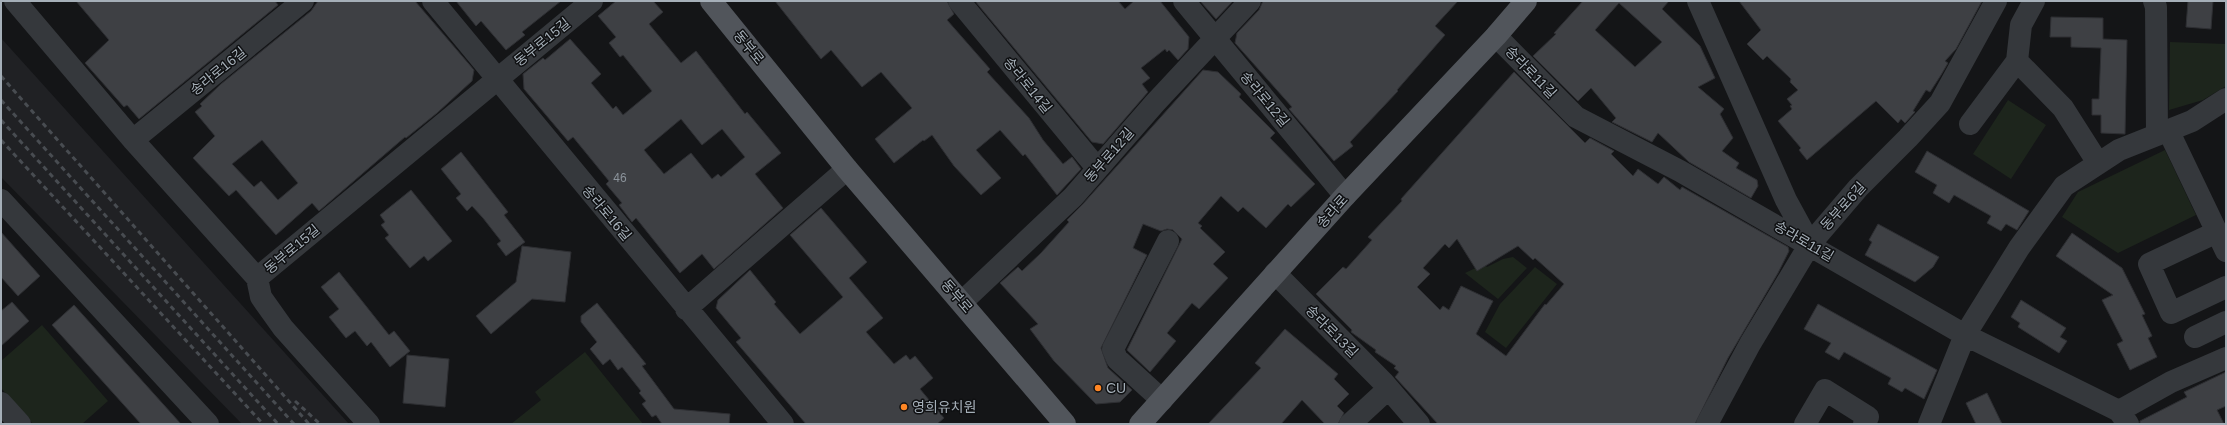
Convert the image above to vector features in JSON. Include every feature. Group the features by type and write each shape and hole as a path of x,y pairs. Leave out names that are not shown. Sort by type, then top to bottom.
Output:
{"main road":[{"name":"동부로","path":"711,1 847,169 1065,424"},
{"name":"송라로","path":"1140,424 1345,196 1496,36 1526,1"}],"street":[{"name":"동부로15길","path":"16,1 133,140 257,278 592,1"},
{"name":"송라로16길","path":"133,140 303,1"},
{"name":"송라로16길","path":"433,1 783,424"},
{"name":"송라로14길","path":"959,1 1097,168"},
{"name":"송라로12길","path":"1184,1 1345,196"},
{"name":"동부로12길","path":"962,302 1073,197 1155,103 1250,1"},
{"path":"1698,1 1786,200 1810,244"},
{"name":"동부로6길","path":"1707,424 1750,344 1810,244 1858,188 1908,138 1940,103 1996,1"},
{"path":"1970,124 2017,61 2021,25 2034,1"},
{"path":"2154,1 2156,7 2163,132 2222,242 2148,264 2171,313 2226,287"},
{"name":"송라로11길","path":"1496,36 1576,117 1680,171 1810,244 1965,335 2120,420"},
{"path":"2017,61 2063,108 2098,163"},
{"path":"1928,424 1965,335 2019,248 2064,186 2119,150 2192,121 2226,99"},
{"path":"686,308 847,169"},
{"path":"1,200 208,424"},
{"path":"1162,400 1117,359 1113,349 1168,241"},
{"name":"송라로13길","path":"1275,273 1388,389 1419,424"},
{"path":"257,278 260,297 283,328 369,424"},
{"path":"2195,337 2226,322"},
{"path":"2120,420 2171,382 2226,358"},
{"path":"1350,424 1388,389"},
{"path":"1805,424 1825,390 1868,417 1864,424"},
{"path":"1,403 20,424"}],"shaded area":[{"path":"1,38 349,424 242,424 1,177"},
{"path":"2170,42 2226,44 2226,86 2203,100 2169,110"},
{"path":"2008,100 2046,125 2011,179 1973,154"},
{"path":"2165,150 2196,215 2118,253 2062,217 2078,192"},
{"path":"1513,257 1527,268 1498,299 1465,273 1484,264 1487,267 1503,259"},
{"path":"1535,267 1557,284 1506,348 1485,332 1500,304"},
{"path":"42,325 108,401 82,424 33,424 1,388 1,361"},
{"path":"585,352 643,424 511,424 541,400 535,392"}],"building":[{"path":"76,1 275,1 278,5 139,119 127,105 124,107 85,63 109,40"},
{"path":"318,1 415,1 474,70 472,81 437,113 406,138 405,137 319,211 312,203 276,235 236,190 229,196 193,158 215,136 195,112 202,106 200,104 221,84 311,11","holes":["262,140 298,183 278,200 261,181 254,187 232,164"]},
{"path":"456,1 561,1 522,32 525,35 506,50 481,21 476,26"},
{"path":"616,1 653,1 663,12 649,24 681,63 696,51 745,114 747,112 781,153 755,174 783,208 714,269 702,254 680,273 636,218 632,222 619,205 622,203 606,184 609,181 573,137 568,141 524,89 523,74 543,58 545,60 570,39 601,74 591,83 613,109 616,106 623,115 652,91 623,55 620,57 609,43 616,37 598,16","holes":["681,119 702,145 722,129 745,157 721,177 718,174 712,179 691,153 664,174 644,150"]},
{"path":"775,1 947,1 954,14 947,20 990,69 987,72 1029,118 1043,140 1063,164 1072,157 1081,169 1057,195 1025,154 1023,156 1000,130 976,150 1001,178 981,195 954,166 932,135 924,141 923,140 894,163 875,139 912,108 881,72 862,87 831,50 821,59"},
{"path":"975,1 1118,1 1125,9 1134,1 1160,1 1189,37 1188,49 1178,60 1169,50 1167,52 1165,49 1141,68 1150,78 1142,84 1148,92 1103,144 1092,142"},
{"path":"1200,1 1232,1 1232,2 1216,19"},
{"path":"1263,1 1458,1 1435,26 1445,35 1397,90 1398,91 1350,142 1353,146 1334,161 1289,109 1292,107 1235,43 1237,33 1259,10"},
{"path":"1583,1 1669,1 1662,9 1700,46 1715,78 1698,87 1724,109 1720,114 1733,138 1722,151 1739,163 1736,168 1757,180 1758,186 1751,198 1689,162 1658,133 1652,142 1612,122 1616,118 1591,88 1578,101 1533,56 1556,34 1554,33","holes":["1619,3 1662,42 1635,67 1595,30"]},
{"path":"1739,1 1982,1 1956,49 1945,61 1948,63 1941,75 1930,92 1926,90 1913,111 1915,112 1905,123 1901,119 1898,123 1876,101 1807,160 1799,150 1801,148 1778,121 1792,109 1790,106 1792,105 1787,99 1798,90 1790,82 1791,79 1767,56 1763,60 1747,44 1761,30"},
{"path":"2188,1 2213,1 2211,29 2186,27"},
{"path":"2051,17 2103,18 2103,39 2127,40 2125,134 2101,133 2101,115 2092,115 2092,99 2099,99 2101,48 2071,47 2071,37 2050,37"},
{"path":"1203,70 1218,72 1241,94 1239,97 1275,133 1270,138 1315,184 1291,207 1288,204 1266,228 1243,207 1238,212 1221,196 1198,223 1202,226 1200,228 1225,252 1213,264 1228,278 1199,309 1192,303 1167,333 1176,341 1150,372 1127,350 1182,239 1173,230 1167,229 1161,231 1143,224 1133,248 1147,255 1101,348 1108,368 1132,390 1120,402 1096,404 1054,361 1030,329 1038,324 1000,283 1018,267 1022,271 1041,253 1069,222 1067,220"},
{"path":"1514,72 1585,143 1590,138 1614,151 1611,154 1633,176 1638,169 1658,184 1664,177 1680,190 1682,187 1788,247 1789,251 1778,273 1728,358 1695,424 1438,424 1395,377 1399,372 1394,368 1396,366 1375,352 1376,350 1351,332 1352,330 1316,294 1343,267 1346,269 1372,240 1368,237 1402,201 1401,199","holes":["1457,239 1477,271 1518,246 1533,260 1535,258 1564,284 1546,305 1545,304 1506,356 1476,334 1493,301 1461,286 1449,310 1443,306 1440,310 1417,287 1430,274 1423,268 1445,244 1449,248"]},
{"path":"1927,151 2029,211 2017,230 2006,224 2001,231 1987,223 1991,216 1954,195 1949,203 1933,193 1937,185 1915,172"},
{"path":"461,152 508,212 504,215 525,242 506,256 497,244 501,241 483,218 472,206 467,211 456,198 461,194 441,169"},
{"path":"411,190 452,241 428,261 424,256 410,268 385,238 389,235 381,225 385,222 380,215"},
{"path":"821,208 867,262 849,278 883,318 866,332 894,364 906,355 910,360 915,356 933,378 920,389 944,418 937,424 806,424 736,342 741,338 716,308 718,300 750,270 776,302 774,304 800,334 843,297 790,235"},
{"path":"1878,224 1939,257 1933,267 1915,282 1865,255 1872,242 1869,240"},
{"path":"1,232 40,276 18,296 1,277"},
{"path":"2072,233 2122,268 2145,314 2142,315 2152,336 2148,338 2157,357 2130,370 2117,344 2123,341 2102,300 2113,295 2056,256"},
{"path":"522,246 571,252 565,302 532,299 491,334 476,316 516,282"},
{"path":"339,272 389,335 394,331 410,351 390,367 371,342 367,346 355,331 346,338 329,317 339,309 321,287"},
{"path":"2021,300 2066,328 2060,337 2067,341 2059,353 2018,327 2020,323 2011,317"},
{"path":"12,302 29,321 1,346 1,311"},
{"path":"597,303 646,364 642,366 674,409 730,414 729,424 662,424 656,415 652,417 642,404 646,401 639,393 641,391 622,367 618,370 610,359 603,365 590,349 597,342 581,322 581,316"},
{"path":"1818,304 1937,370 1924,399 1905,388 1902,392 1888,384 1891,378 1844,352 1839,360 1825,352 1831,343 1804,329"},
{"path":"74,305 181,424 141,424 52,325"},
{"path":"1285,329 1338,374 1334,379 1349,394 1337,406 1344,413 1338,424 1325,424 1302,400 1281,424 1208,424 1261,368 1255,363"},
{"path":"407,355 449,359 445,407 403,403"},
{"path":"2226,372 2226,406 2217,410 2224,424 2140,424 2140,421 2187,397 2184,392"},
{"path":"1987,393 2002,424 1976,424 1966,403"}],"railway":[{"path":"1,76 309,424"},
{"path":"1,100 294,424"},
{"path":"1,120 278,424"},
{"path":"1,140 263,424"},
{"path":"295,401 320,424"}],"place":[{"name":"CU","path":"1098,388"},
{"name":"영희유치원","path":"904,407"}]}
